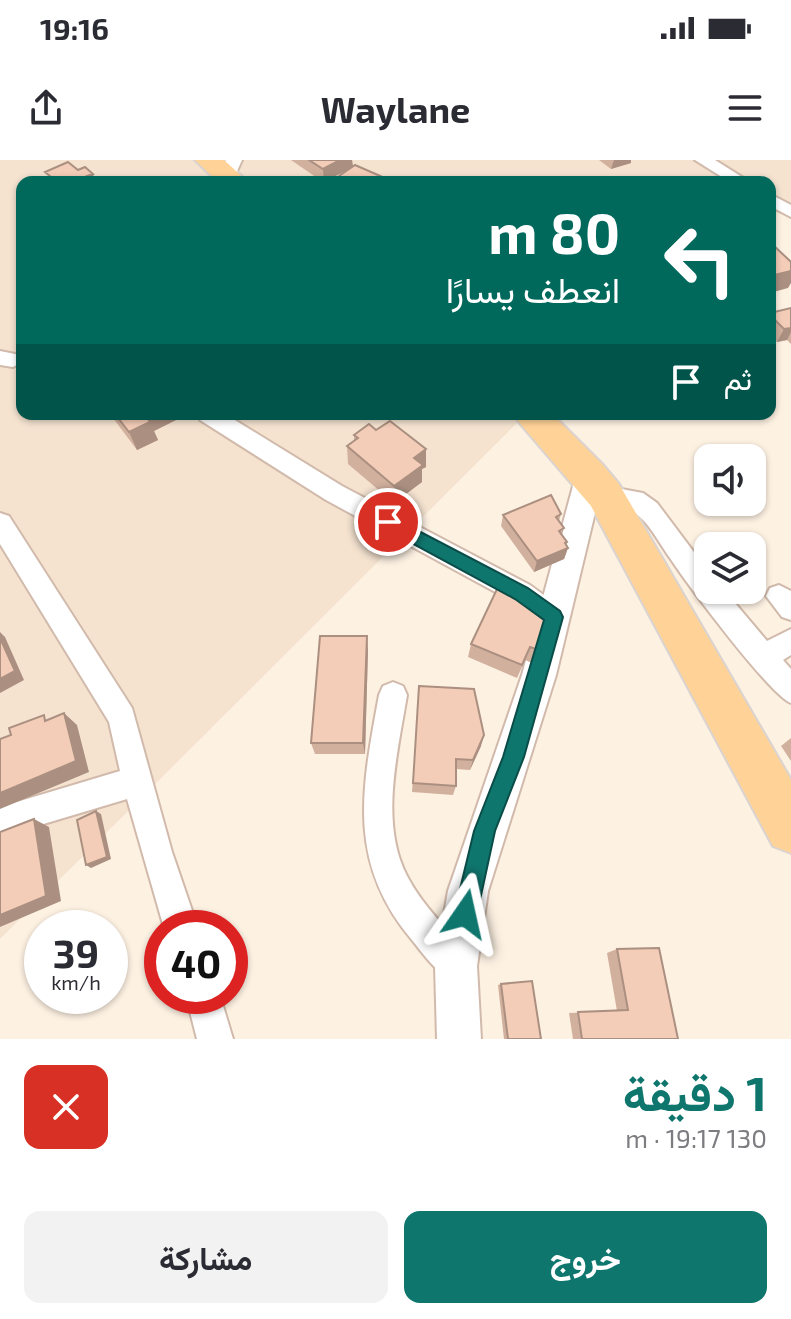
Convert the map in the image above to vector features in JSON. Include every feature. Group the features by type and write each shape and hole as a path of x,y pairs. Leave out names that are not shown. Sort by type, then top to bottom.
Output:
{"main road":[{"path":"536,420 597,485 791,828"}],"street":[{"path":"703,160 731,176"},
{"path":"217,420 307,477 521,593 554,617"},
{"path":"459,1039 456,965 484,831 514,757 554,617 597,485 635,500 649,510 692,570 791,690"},
{"path":"0,523 122,718 136,781 175,910"},
{"path":"763,657 791,641"},
{"path":"393,695 381,773 379,842 390,878 406,904 456,965"},
{"path":"0,822 136,781"},
{"path":"208,1014 215,1039"}],"shaded area":[{"path":"0,160 791,160 791,202 776,213 776,176 16,176 16,420 520,420 29,910 24,910 24,915 0,939"}],"building":[{"path":"309,160 340,160 323,169"},
{"path":"68,162 78,170 85,167 93,174 50,176 45,172"},
{"path":"355,165 380,176 339,176"},
{"path":"776,248 791,262 791,271 776,275"},
{"path":"791,308 791,328 784,329 776,321 776,312"},
{"path":"120,420 150,422 129,432"},
{"path":"390,421 426,449 414,458 423,465 394,486 347,446 358,438 354,435 369,424 376,430"},
{"path":"551,495 561,514 556,517 564,528 559,531 568,548 537,561 503,515"},
{"path":"497,589 550,610 544,625 549,627 539,650 530,647 522,665 471,644"},
{"path":"320,636 367,636 363,743 311,743"},
{"path":"0,638 15,671 0,679"},
{"path":"419,686 474,689 484,735 473,760 456,759 456,786 413,783"},
{"path":"64,713 76,761 0,793 0,739 11,735 9,728 44,715 45,721"},
{"path":"96,811 107,857 86,865 77,820"},
{"path":"34,819 46,896 0,915 0,832"},
{"path":"659,948 678,1039 582,1039 578,1012 628,1010 617,949"},
{"path":"532,981 541,1039 508,1039 501,984"}],"route":[{"path":"388,522 521,593 554,617 540,675 514,757 484,831 465,914"}]}
